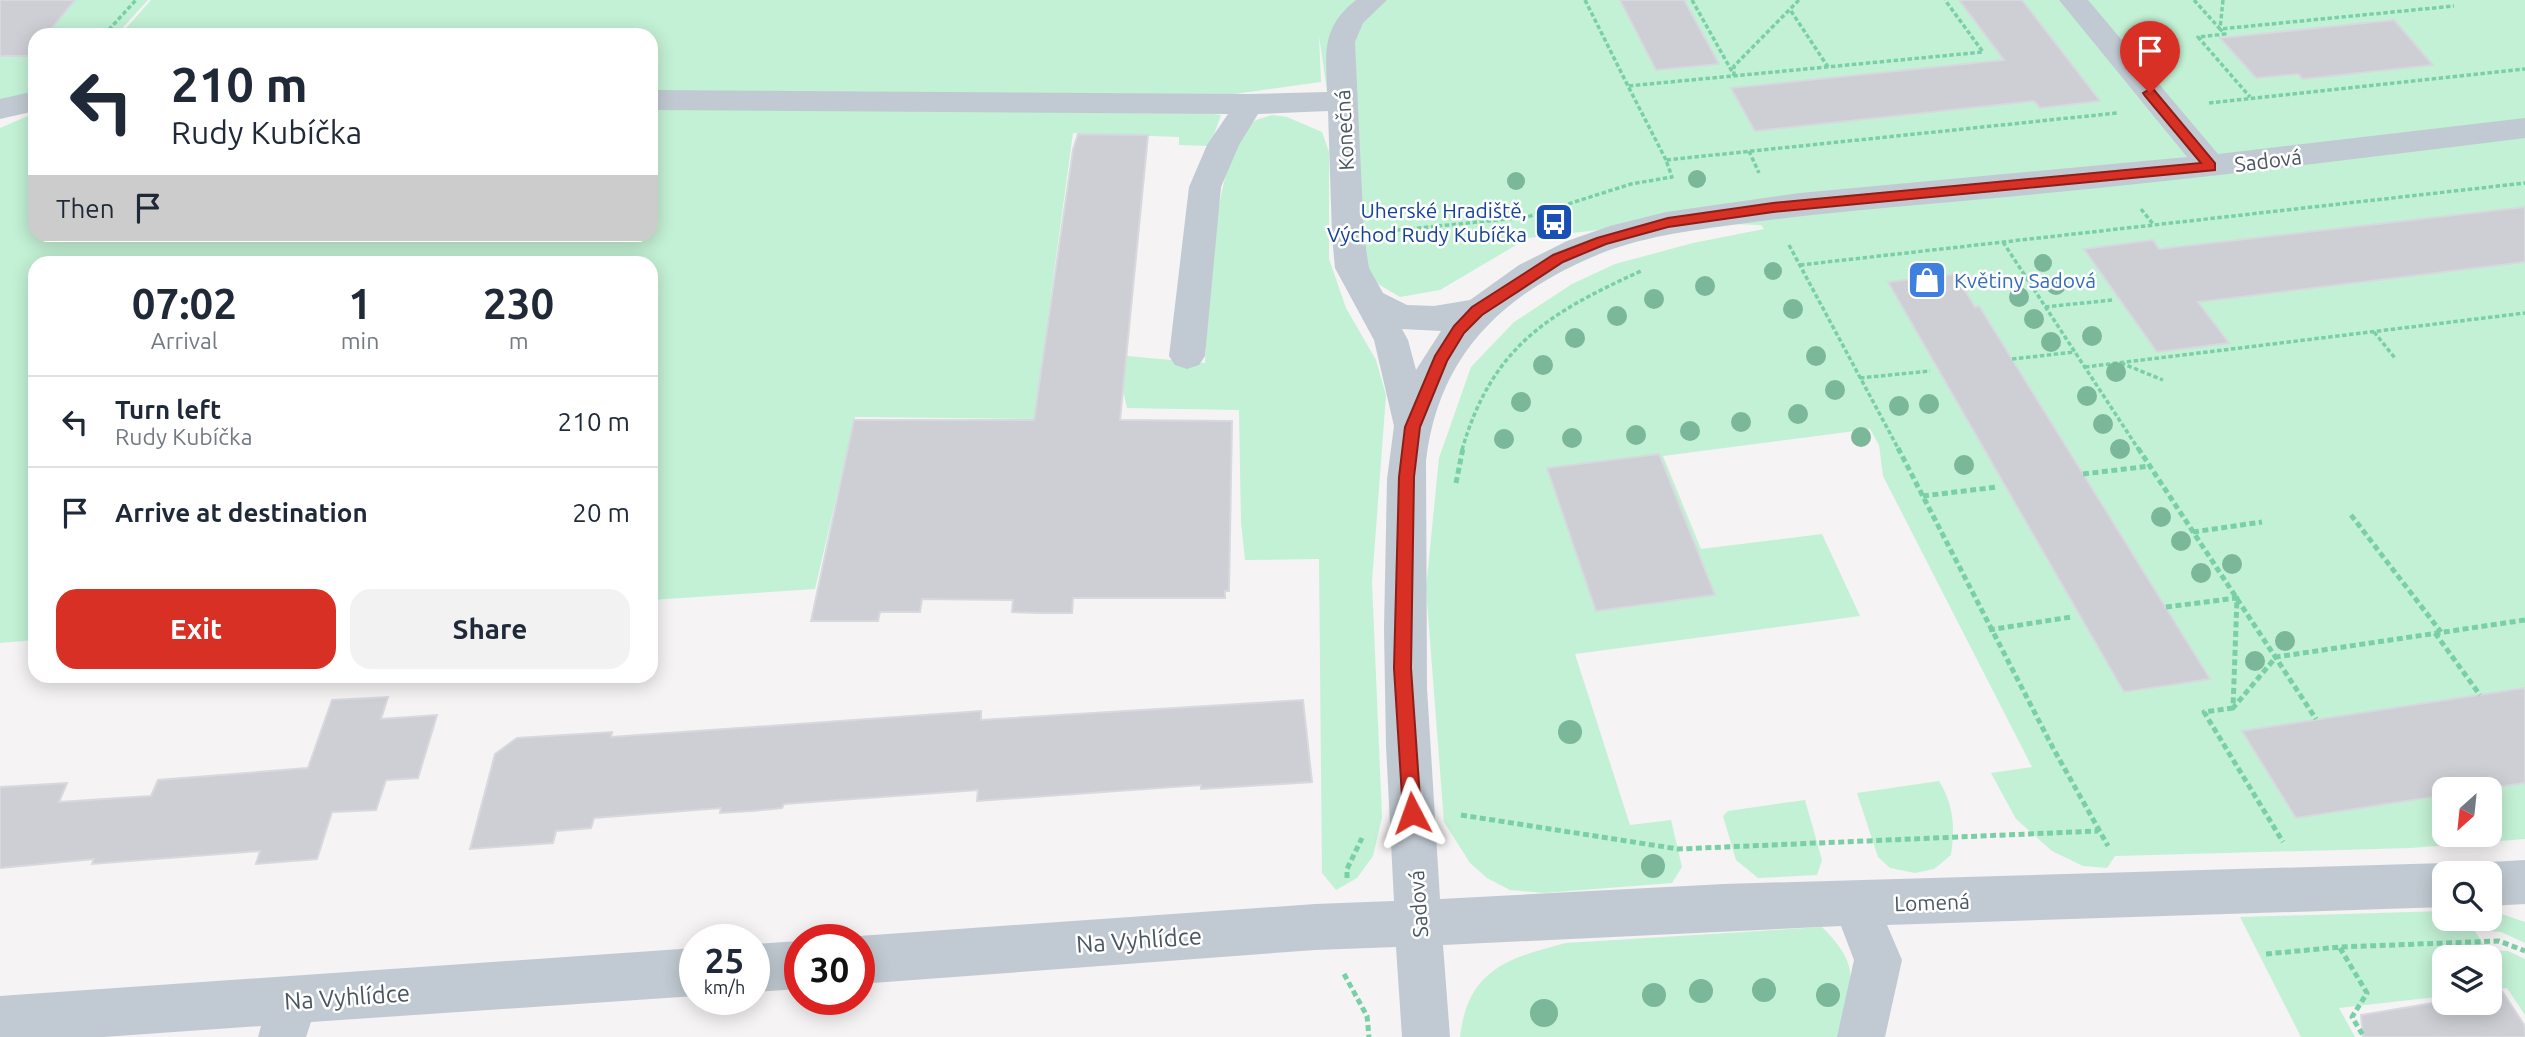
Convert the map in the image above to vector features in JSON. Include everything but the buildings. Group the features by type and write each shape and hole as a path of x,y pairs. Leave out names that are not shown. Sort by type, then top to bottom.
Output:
{"street":[{"path":"2073,0 2211,166"},
{"name":"Konečná","path":"1365,2 1350,19 1340,42 1348,236 1352,268 1391,340 1413,427"},
{"path":"658,100 1249,104 1343,101"},
{"path":"0,109 28,103"},
{"path":"1187,356 1205,187 1223,145 1249,104"},
{"name":"Sadová","path":"1426,1037 1403,668 1407,477 1413,427 1440,360 1459,330 1477,311 1558,258 1602,241 1668,222 1773,207 2211,166 2525,128"},
{"path":"1367,300 1386,312 1413,320 1431,321 1477,311"},
{"path":"2502,883 2525,882"},
{"name":"Lomená","path":"1419,924 1724,907 2432,885"},
{"path":"1856,904 1878,960 1861,1037"},
{"name":"Na Vyhlídce","path":"875,959 1419,924"},
{"name":"Na Vyhlídce","path":"0,1020 288,1019 679,974"}],"path":[{"path":"110,28 136,0"},
{"path":"1348,236 1527,217 1631,184 1672,177 1666,160 1585,0"},
{"path":"1692,0 1734,76"},
{"path":"1734,76 1734,66 1799,0"},
{"path":"1628,86 1983,52 1945,0"},
{"path":"2194,0 2225,34 2199,37 2251,98"},
{"path":"2220,29 2223,0"},
{"path":"2220,29 2454,6 2448,0"},
{"path":"1791,11 1828,67"},
{"path":"1666,160 2525,69"},
{"path":"1749,151 1800,265 1923,496 1989,629 2098,831 2115,856"},
{"path":"1800,265 2525,183"},
{"path":"2003,242 2316,719"},
{"path":"1456,486 1458,460 1476,406 1501,363 1538,326 1579,299 1654,268"},
{"path":"2045,307 2112,300"},
{"path":"2085,367 2525,313"},
{"path":"2374,332 2395,358"},
{"path":"2012,359 2075,352"},
{"path":"2120,363 2163,380"},
{"path":"1860,378 1930,371"},
{"path":"2083,474 2150,466"},
{"path":"1923,496 1997,487"},
{"path":"2351,515 2480,695"},
{"path":"2193,532 2262,522"},
{"path":"2166,607 2237,598"},
{"path":"2233,708 2237,598"},
{"path":"1989,629 2071,617"},
{"path":"2283,843 2204,712 2233,708 2276,657 2525,620"},
{"path":"1368,1037 1367,1016 1344,976 1346,869 1363,837 1367,812 1444,812 1678,849 2098,831"},
{"path":"2266,954 2340,947 2499,941 2525,951"},
{"path":"2340,947 2367,993 2352,1017 2364,1037"}],"green space":[{"path":"0,0 148,0 122,28 28,28 28,95 0,101"},
{"path":"151,0 2525,0 2525,839 2502,841 2502,777 2432,777 2432,846 2115,856 2107,868 2083,866 2052,851 2016,819 1991,773 2032,767 1883,476 1879,445 1870,429 1663,456 1701,549 1822,534 1860,616 1575,654 1630,825 1671,820 1682,867 1672,883 1544,893 1510,890 1487,878 1470,863 1444,822 1426,589 1439,458 1471,367 1514,322 1572,284 1615,264 1693,243 1764,229 1761,225 1668,222 1528,238 1440,290 1400,297 1368,278 1348,236 1319,36 1321,82 1111,111 1221,115 1210,146 1179,145 1179,137 1073,133 1034,419 855,417 815,589 658,600 658,256 28,256 28,641 0,643 0,128 28,116 28,242 658,242 658,28 126,28"},
{"path":"1272,115 1287,117 1322,132 1329,152 1329,259 1346,308 1376,360 1386,395 1372,582 1382,817 1373,856 1357,878 1336,890 1322,873 1319,559 1245,560 1241,522 1239,410 1127,408 1123,390 1127,356 1205,363 1211,271 1221,195 1241,136 1256,120"},
{"path":"1939,781 1948,799 1952,817 1951,855 1934,869 1915,873 1890,868 1878,857 1857,793"},
{"path":"1805,800 1822,860 1817,875 1758,878 1736,860 1723,816 1728,811"},
{"path":"2432,911 2432,931 2475,931 2484,945 2432,945 2432,997 2339,1008 2355,1037 2301,1037 2240,917"},
{"path":"2502,914 2525,922 2525,943 2501,932 2488,931 2502,931"},
{"path":"1822,927 1844,955 1851,978 1838,1037 1460,1037 1464,1014 1482,981 1494,970 1526,954 1566,943"},
{"path":"2502,951 2525,959 2525,1015 2507,988 2502,989"}],"place":[{"name":"Uherské Hradiště, Východ Rudy Kubíčka","path":"1554,222"},
{"name":"Květiny Sadová","path":"1927,280"}],"route":[{"path":"1412,813 1403,668 1407,477 1413,427 1440,360 1459,330 1477,311 1558,258 1602,241 1668,222 1773,207 2211,166 2150,93"}]}
